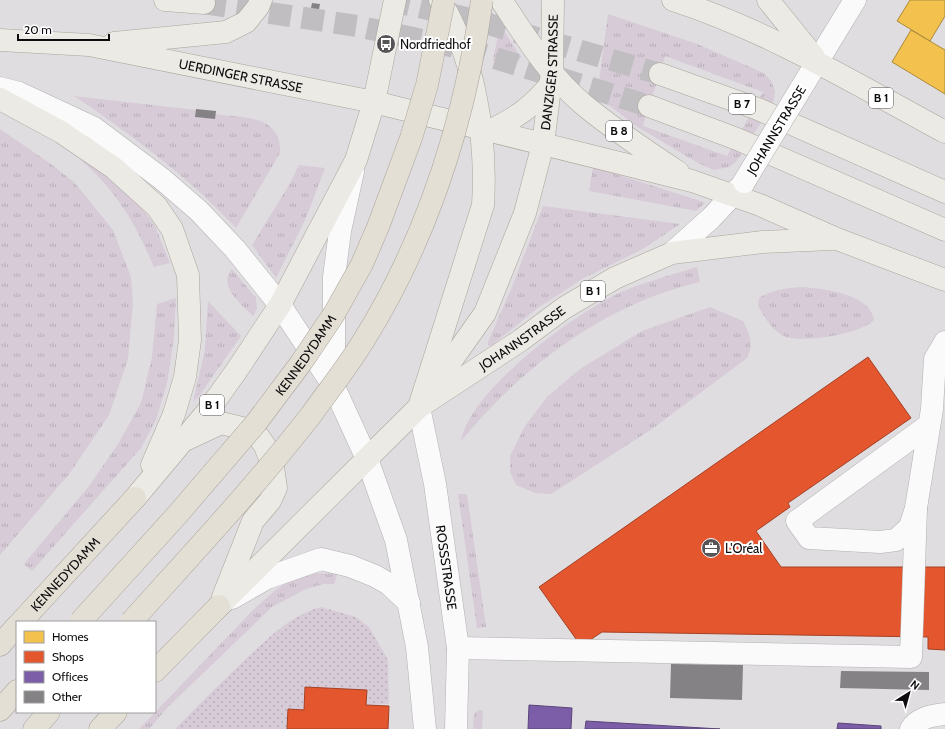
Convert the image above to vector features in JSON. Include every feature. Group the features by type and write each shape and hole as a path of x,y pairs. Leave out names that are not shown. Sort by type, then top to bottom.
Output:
{"highway":[{"name":"KENNEDYDAMM","path":"81,621 177,515 256,423 301,363 334,314 362,264 390,199 412,138 427,85 444,0"},
{"path":"132,621 275,461 334,384 364,340 409,255 428,212 454,138 474,53 482,0"},
{"name":"KENNEDYDAMM","path":"22,621 135,498"},
{"name":"B 1","path":"156,670 219,606"},
{"path":"0,645 16,627"},
{"path":"0,710 16,692"},
{"path":"34,729 48,713"},
{"path":"100,729 115,713"}],"main road":[{"path":"165,0 204,3"},
{"path":"89,45 226,32 246,22 258,7 261,0"},
{"name":"B 1","path":"374,102 395,0"},
{"path":"419,407 483,205 485,129 462,42 440,0"},
{"name":"B 8","path":"501,0 551,78"},
{"name":"DANZIGER STRASSE","path":"543,144 551,78 553,0"},
{"name":"B 1","path":"673,0 708,11 817,62 945,132"},
{"path":"768,0 817,62"},
{"name":"UERDINGER STRASSE","path":"0,40 89,45 374,102 485,129"},
{"name":"B 7","path":"660,74 758,110 945,192"},
{"path":"485,129 523,112 537,101 551,78"},
{"name":"JOHANNSTRASSE","path":"551,78 641,147 692,181"},
{"path":"0,100 61,132 114,168 157,207 172,229 181,251 188,275 190,340 185,377 174,414 158,453 135,498"},
{"name":"KENNEDYDAMM","path":"135,498 206,412 237,370 280,305 356,160 374,102"},
{"path":"648,106 737,140 945,230"},
{"name":"JOHANNSTRASSE","path":"485,129 692,181 738,189 760,205 837,239 945,280"},
{"path":"419,407 485,313 525,213 543,144"},
{"name":"JOHANNSTRASSE","path":"419,407 521,340 564,308 615,278 672,253 763,242 837,239"},
{"name":"B 1","path":"219,606 419,407"},
{"path":"180,442 221,423 246,429 258,436 265,446 273,467 276,488 270,501 253,521 219,606"}],"street":[{"name":"JOHANNSTRASSE","path":"672,253 738,189 855,0"},
{"path":"0,88 20,93 94,128 162,179 199,212 235,249 280,305 334,387 368,459 396,540 409,603 420,670 425,729"},
{"path":"334,387 334,277 340,231 356,160"},
{"path":"458,648 911,657 916,508 929,425 935,359 945,342"},
{"name":"ROSSSTRASSE","path":"419,407 435,484 458,648 456,729"},
{"path":"916,508 910,527 896,540 880,542 809,538 797,521 929,425"},
{"path":"219,606 267,578 321,559 350,566 375,576 389,584 409,603"},
{"path":"911,729 913,725 929,716 945,714"}],"green space":[{"path":"608,14 697,44 764,73 772,82 775,92 773,104 736,162 729,167 714,170 698,163 636,126 597,96","holes":["665,56 763,92 727,156 643,126"]},
{"path":"500,25 521,57 510,72 502,71 493,60"},
{"path":"74,96 196,110 195,117 215,119 215,114 249,118 268,125 275,131 279,141 280,153 236,228 199,191 179,174 138,141"},
{"path":"0,129 51,164 75,183 113,230 131,277 133,303 128,359 109,415 70,473 0,555"},
{"path":"84,155 136,200 155,226 170,263 154,267 132,221 104,183 81,160"},
{"path":"299,165 325,168 306,218 276,278 252,245 289,185"},
{"path":"593,167 705,203 696,211 589,191"},
{"path":"543,206 680,224 643,249 582,279 539,307 491,346 488,345 488,342 512,287"},
{"path":"697,267 700,282 665,292 631,306 599,322 568,342 511,388 461,441 468,421 482,401 501,380 523,359 570,322 621,292"},
{"path":"232,269 256,298 257,309 253,316 237,300 229,288 227,281 228,275"},
{"path":"804,287 834,291 856,299 865,304 871,311 874,320 857,330 844,334 802,339 790,338 782,335 771,326 758,306 759,298 775,291"},
{"path":"176,298 174,338 167,383 156,420 141,448 32,571 24,564 89,486 118,444 141,403 152,357 157,304"},
{"path":"208,301 241,336 199,396 193,402 205,349"},
{"path":"710,307 743,321 748,331 751,343 747,358 652,429 551,494 535,493 516,485 510,472 510,456 525,426 547,397 580,369 642,331"},
{"path":"458,494 467,494 486,627 477,628"},
{"path":"314,573 337,574 334,584 323,584 306,589 272,607 167,708 149,729 139,729 255,608 277,589 294,578"},
{"path":"321,607 356,617 369,627 388,660 389,704 366,705 367,690 305,687 304,710 288,710 287,729 175,729 231,673 274,633 301,615"},
{"path":"483,710 482,729 473,729 474,713"}],"building: Homes":[{"path":"910,0 945,0 945,16 930,41 897,21"},
{"path":"911,30 945,50 945,94 892,62"}],"building: Shops":[{"path":"868,357 911,418 788,503 790,507 756,531 781,567 945,567 945,650 928,649 928,637 602,632 581,646 539,587"},
{"path":"305,687 367,690 366,705 389,706 388,729 287,729 288,709 304,710"}],"building: Offices":[{"path":"529,705 572,708 571,729 528,729"},
{"path":"586,721 720,729 585,729"},
{"path":"838,723 881,726 881,729 837,729"}],"building: Other":[{"path":"312,3 320,4 316,25 308,23"},
{"path":"196,109 216,111 215,119 195,117"},
{"path":"671,664 743,665 742,700 670,698"},
{"path":"841,671 929,672 929,690 840,688"}],"tunnel":[{"path":"388,0 475,20 660,74"},
{"path":"204,3 357,26 469,50 649,106"}],"place":[{"name":"Nordfriedhof","path":"386,44"},
{"name":"L'Oréal","path":"711,548"}]}
